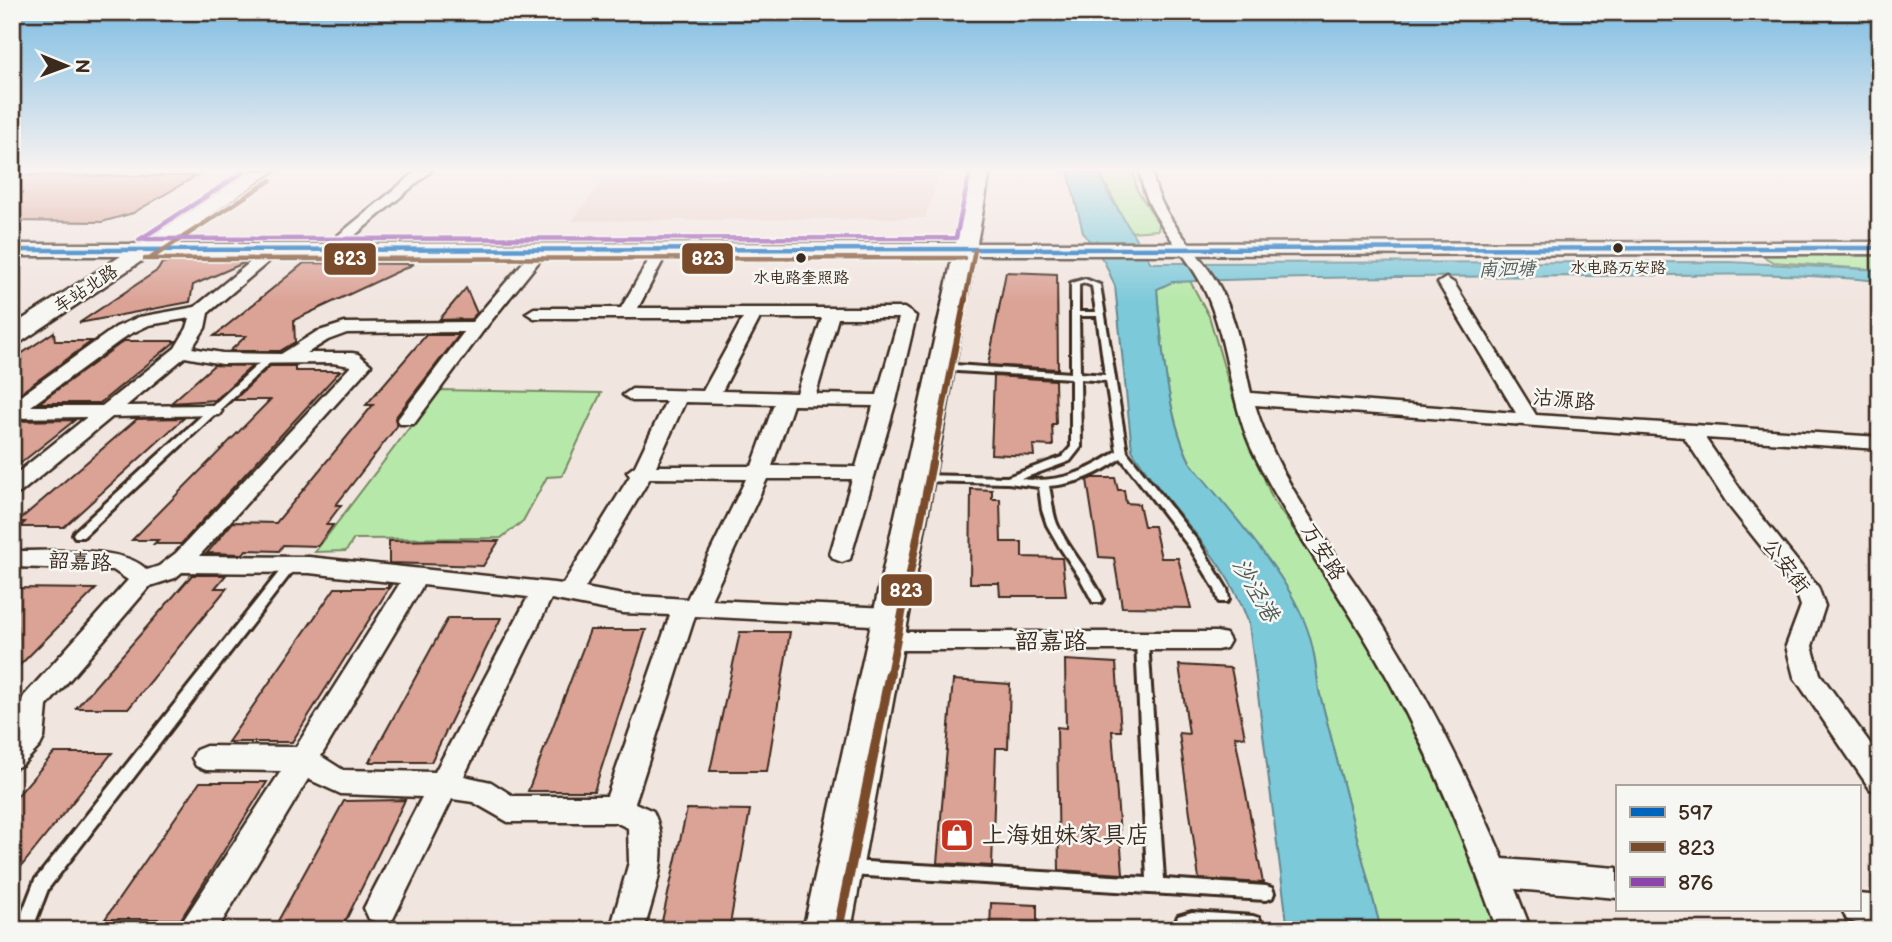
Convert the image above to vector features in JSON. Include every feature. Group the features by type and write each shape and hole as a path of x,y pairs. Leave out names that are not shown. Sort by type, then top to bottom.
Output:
{"main road":[{"name":"车站北路","path":"12,337 198,215"},
{"path":"827,930 972,215"},
{"path":"12,250 542,249 657,257 965,248 1150,247 1193,255 1880,248"}],"street":[{"path":"330,249 372,215"},
{"name":"万安路","path":"1164,215 1212,286 1221,309 1255,436 1279,482 1375,633 1419,709 1446,763 1514,930"},
{"path":"12,411 121,331 145,321 200,311 275,249"},
{"path":"407,420 477,327 542,249"},
{"path":"618,313 635,273 657,257"},
{"path":"1446,283 1530,420"},
{"path":"12,488 181,351 196,328 200,311"},
{"path":"534,313 828,312 904,313 908,316 842,554"},
{"path":"618,809 690,607 796,398 831,315 828,312"},
{"path":"710,397 754,313"},
{"path":"278,358 345,328 477,327"},
{"path":"12,757 30,738 34,703 142,580 167,572 177,564 362,365 352,358 197,356 181,351"},
{"path":"632,395 886,401"},
{"path":"381,908 444,785 557,592 641,472 678,396"},
{"name":"沽源路","path":"1244,398 1691,432 1880,443"},
{"path":"12,411 212,411"},
{"name":"公安街","path":"1691,432 1737,501 1807,587 1813,606 1799,646 1807,677 1880,780"},
{"path":"641,472 865,473"},
{"name":"韶嘉路","path":"12,559 117,562 132,569 142,580"},
{"name":"韶嘉路","path":"177,564 291,565 557,592 623,604 690,607 888,629 1142,641 1217,641"},
{"path":"194,930 203,923 416,577"},
{"path":"206,758 305,759 324,775 341,782 444,785 480,791 508,809 618,809 642,820 648,839 646,860 627,930"},
{"path":"1493,873 1616,883"},
{"path":"1860,909 1880,911"}],"lane":[{"path":"1008,480 1066,459 1076,447 1075,283 1085,281 1096,285 1122,452 1195,546 1221,589 1223,598"},
{"path":"1075,314 1101,314"},
{"path":"79,534 212,411 278,358"},
{"path":"941,368 1110,378"},
{"path":"919,478 1008,480 1044,486 1066,482 1105,466 1122,452"},
{"path":"1044,486 1048,513 1054,526 1088,576 1097,599"},
{"path":"33,930 27,921 41,885 291,565"},
{"path":"1142,641 1156,887"},
{"path":"839,868 1266,893"},
{"path":"1181,930 1184,922 1192,920 1252,924 1258,930"}],"shaded area":[{"path":"577,215 926,215 925,218 572,221"}],"green space":[{"path":"1121,215 1153,215 1159,224 1158,230 1130,232"},
{"path":"1761,255 1880,256 1880,270 1773,262"},
{"path":"1190,281 1209,316 1238,415 1273,500 1350,611 1426,742 1461,823 1497,930 1381,930 1319,691 1314,654 1190,462 1176,423 1166,378 1157,289 1172,282"},
{"path":"438,390 601,393 562,476 547,477 523,521 501,538 354,539 346,551 315,552"}],"water":[{"path":"1079,215 1121,215 1151,263 1729,262 1880,270 1880,281 1734,274 1380,277 1172,282 1157,289 1163,354 1171,401 1190,462 1269,561 1296,603 1308,631 1319,691 1381,930 1288,930 1249,624 1239,599 1212,555 1132,450 1115,286 1105,263 1083,232"}],"building":[{"path":"12,215 126,215 102,222 12,221"},
{"path":"196,259 246,262 193,285 190,302 79,323 158,270 162,263"},
{"path":"304,263 414,264 294,320 295,342 280,351 230,351 246,336 214,336"},
{"path":"1006,272 1057,274 1058,369 988,365"},
{"path":"466,288 477,313 471,319 439,320"},
{"path":"54,332 55,341 92,341 12,399 12,360"},
{"path":"426,335 459,335 395,418 397,426 336,505 341,505 326,525 333,525 318,546 283,545 279,551 246,550 243,554 207,553 233,522 276,523 373,405 366,405"},
{"path":"124,341 176,341 100,403 39,403"},
{"path":"214,365 252,366 215,400 171,403"},
{"path":"270,366 295,366 295,371 340,371 181,544 154,544 158,540 132,540 270,400 234,400"},
{"path":"994,376 1055,380 1056,424 1052,424 1053,446 1033,445 1034,456 991,454"},
{"path":"184,418 64,527 20,527 25,522 17,522 137,419"},
{"path":"75,420 12,470 12,421"},
{"path":"1115,478 1118,490 1124,490 1126,503 1139,504 1144,526 1154,526 1161,558 1178,558 1191,608 1122,607 1114,558 1099,557 1087,480"},
{"path":"971,489 992,490 992,499 1000,499 1001,542 1022,542 1022,557 1062,558 1066,596 1000,596 999,583 970,583"},
{"path":"389,541 499,541 483,566 389,563"},
{"path":"192,575 226,575 215,588 227,588 129,708 76,708"},
{"path":"388,584 391,585 292,742 228,742 335,588 388,588"},
{"path":"12,588 96,589 12,673"},
{"path":"448,618 501,618 431,762 369,762"},
{"path":"590,630 646,630 594,791 528,791"},
{"path":"740,632 790,632 767,771 710,771"},
{"path":"1065,660 1116,663 1121,731 1112,731 1123,874 1059,870 1057,727 1066,728"},
{"path":"1179,665 1231,668 1245,737 1235,736 1263,883 1199,879 1179,733 1189,734"},
{"path":"953,680 1010,684 1008,748 996,748 992,866 937,863"},
{"path":"54,753 112,753 12,878 12,802"},
{"path":"200,782 267,782 181,919 105,919"},
{"path":"405,800 341,930 273,930 344,801"},
{"path":"687,809 750,810 729,930 660,930"},
{"path":"991,903 1037,905 1037,930 990,930"}],"transit line":[{"name":"876","path":"139,240 177,215"},
{"name":"823","path":"151,258 217,215"},
{"name":"876","path":"145,239 956,238 961,215"},
{"name":"597","path":"12,250 1880,248"},
{"name":"823","path":"838,930 975,250"},
{"name":"823","path":"145,259 965,258"}],"place":[{"name":"水电路万安路","path":"1618,248"},
{"name":"水电路奎照路","path":"801,258"},
{"name":"上海姐妹家具店","path":"957,835"}],"water label":[{"name":"南泗塘","path":"1507,270"},
{"name":"沙泾港","path":"1255,590"}]}
